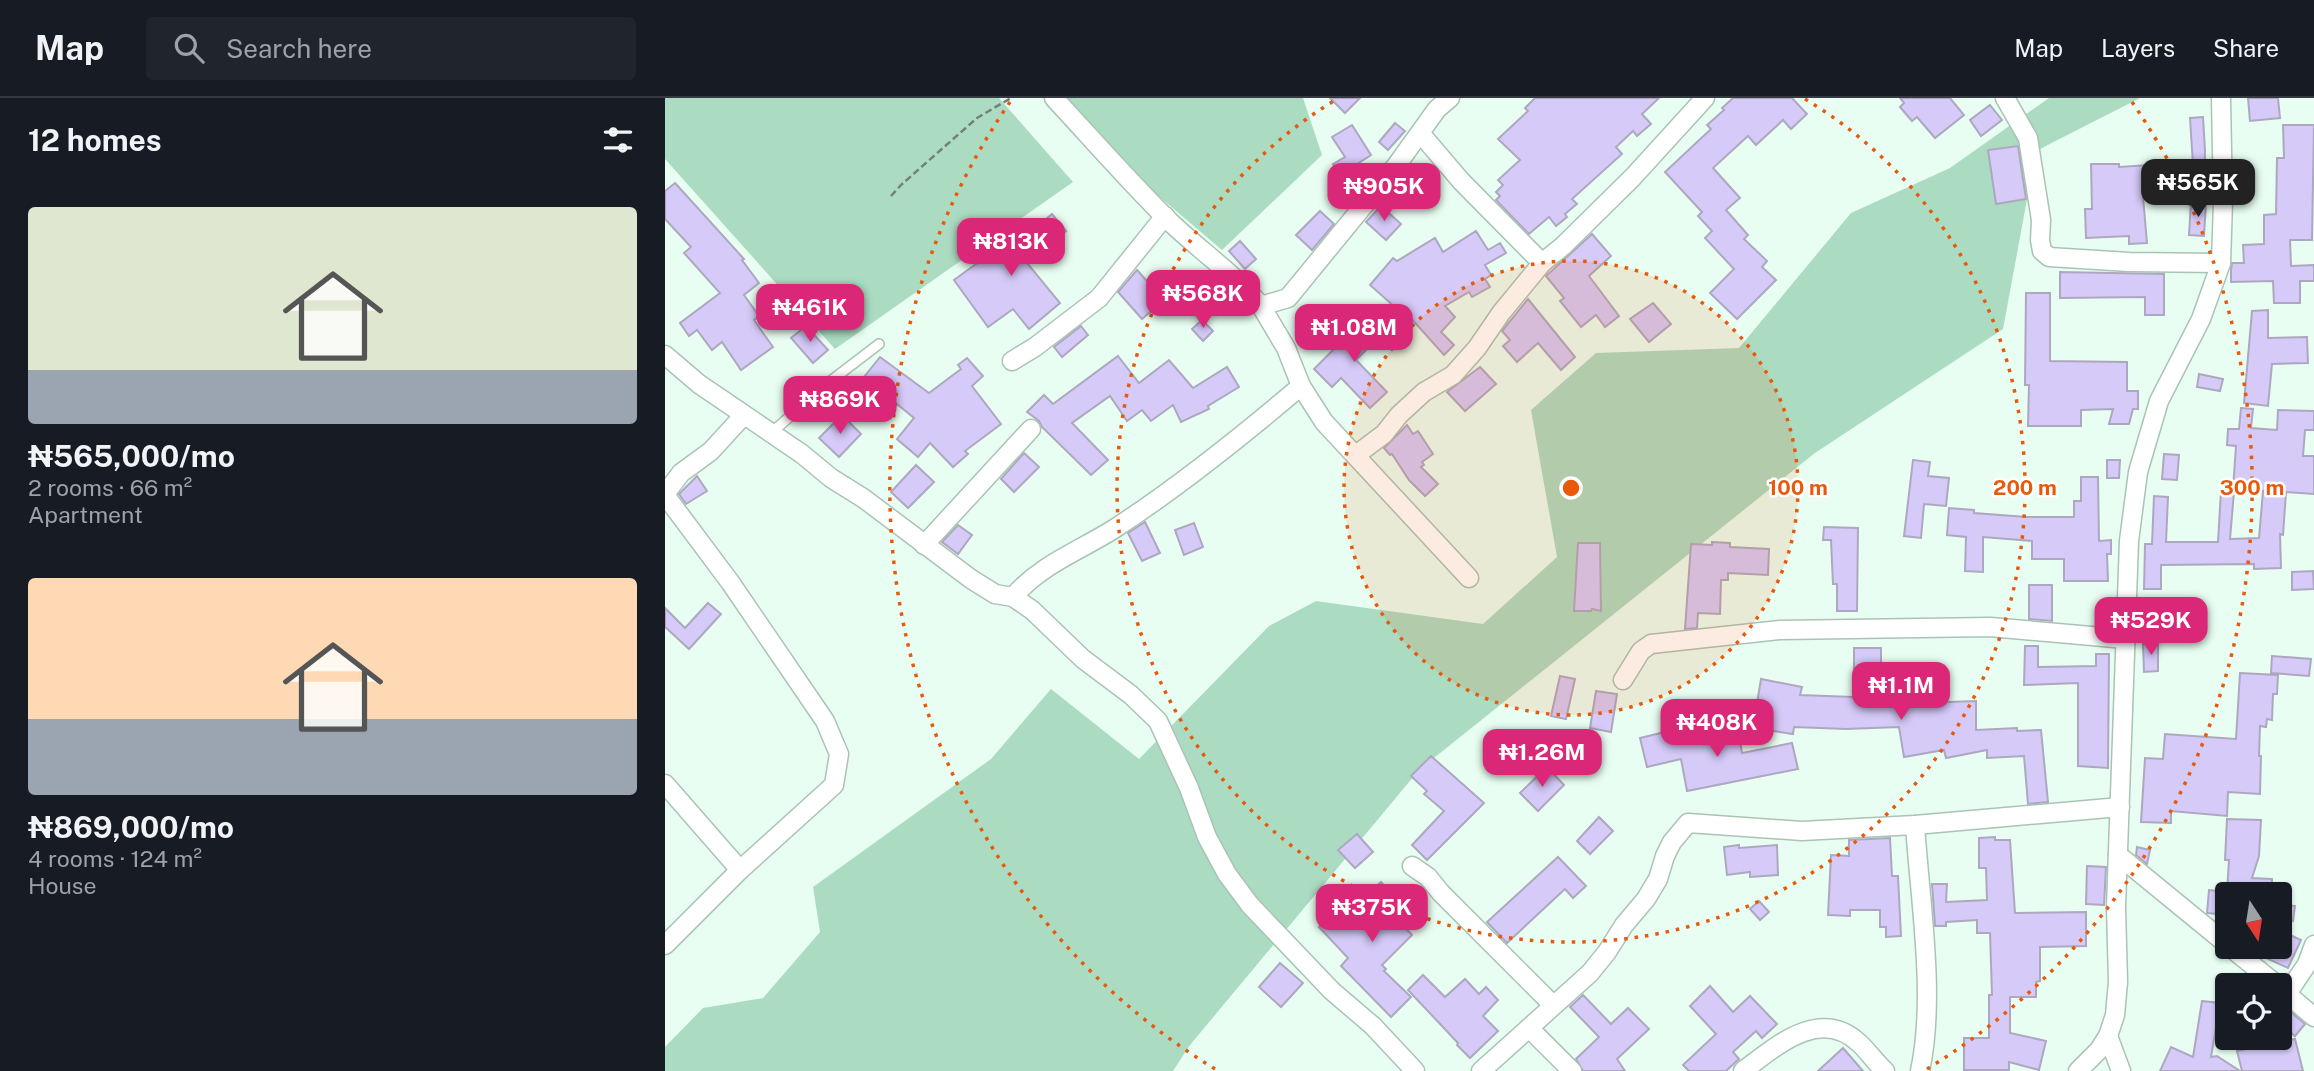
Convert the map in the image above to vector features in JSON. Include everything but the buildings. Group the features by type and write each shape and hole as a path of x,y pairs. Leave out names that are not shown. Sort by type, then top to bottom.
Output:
{"street":[{"path":"1053,98 1165,216 1197,247 1238,280 1261,306 1286,348 1301,386 1324,422 1469,578"},
{"path":"1261,306 1288,298 1421,134 1437,109 1450,98"},
{"path":"1356,455 1384,434 1399,415 1424,392 1453,375 1477,348 1542,262 1563,246 1633,177 1705,98"},
{"path":"2005,98 2028,138 2041,220 2039,240 2042,251 2049,257 2129,262 2221,263"},
{"path":"2078,1071 2099,1050 2108,1036 2115,1015 2118,982 2116,908 2129,541 2138,472 2159,401 2201,319 2221,263 2221,98"},
{"path":"1421,134 1461,181 1542,262"},
{"path":"1012,361 1035,347 1099,298 1165,216"},
{"path":"665,355 743,416 802,454 831,478 863,498 995,594 1013,597 1032,610 1083,659 1131,695 1158,721 1189,788 1207,837 1250,905 1311,970 1373,1026 1415,1071"},
{"path":"1013,597 1028,579 1114,529 1230,446 1301,386"},
{"path":"665,945 740,870 834,785 839,754 825,721 730,582 665,494 681,473 711,451 743,416"},
{"path":"925,545 1031,429"},
{"path":"1623,680 1641,651 1651,644 1780,630 1990,627 2126,639"},
{"path":"665,784 740,870"},
{"path":"1481,1071 1590,973 1646,899 1658,879 1672,842 1688,823 1802,831 1916,825 2120,807"},
{"path":"1916,825 1926,988 1925,1046 1920,1071"},
{"path":"2118,855 2215,935"},
{"path":"1412,866 1428,877 1553,1005"},
{"path":"2292,978 2307,964 2314,945"},
{"path":"2245,959 2262,973"},
{"path":"2292,998 2314,1017"},
{"path":"1743,1071 1794,1035 1817,1027 1845,1033 1858,1042 1885,1071"},
{"path":"1529,1028 1572,1071"},
{"path":"2108,1036 2121,1071"}],"lane":[{"path":"770,434 828,383 879,344"}],"path":[{"path":"891,196 977,118 1011,98"}],"green space":[{"path":"665,98 999,98 1073,182 835,349 665,159"},
{"path":"1059,98 1303,98 1322,155 1222,250 1055,108"},
{"path":"2049,98 2140,98 2036,151 2003,329 1815,453 1419,770 1190,1045 1173,1071 665,1071 665,1047 703,1008 763,998 820,932 813,887 991,759 1051,689 1139,759 1269,626 1316,601 1483,624 1557,557 1531,410 1596,353 1739,348 1851,213 1950,168"}]}
